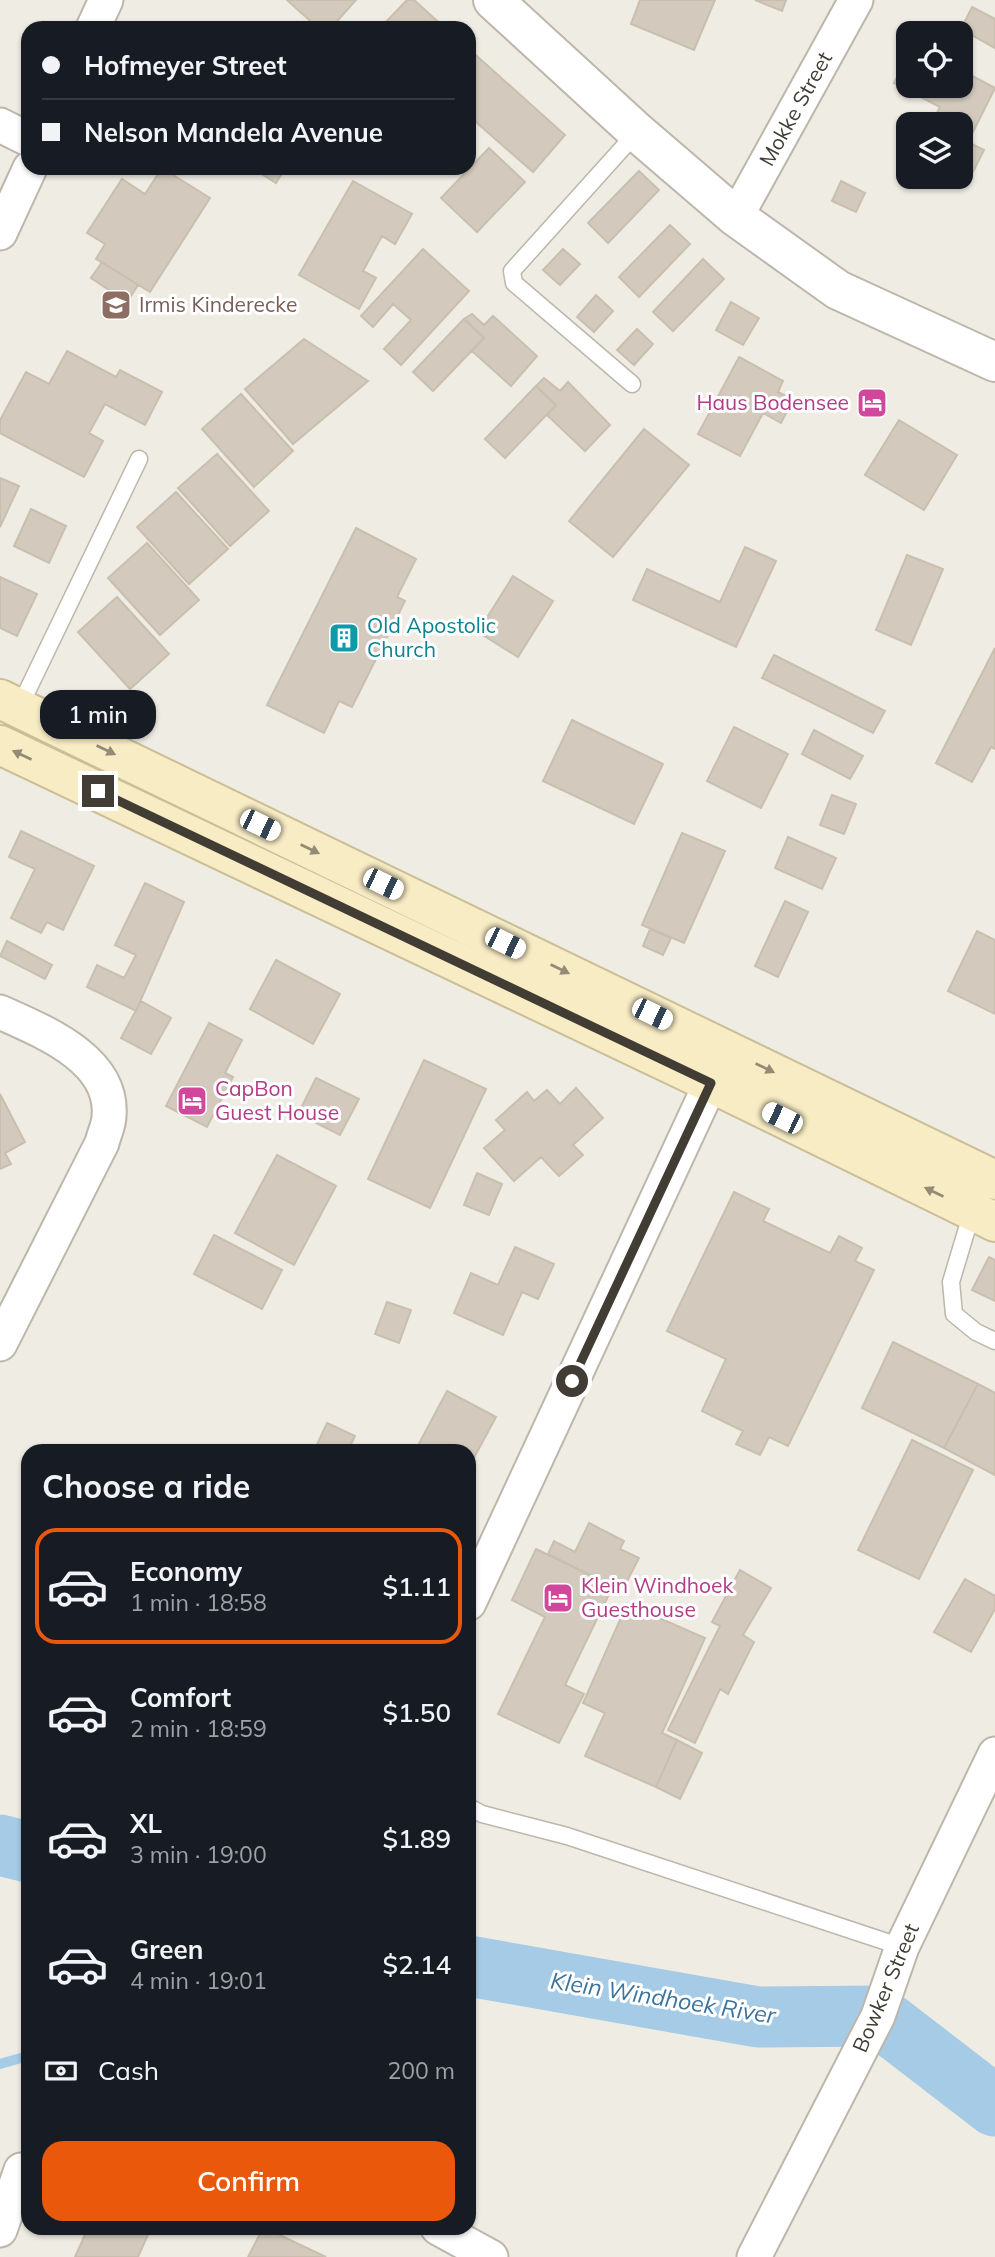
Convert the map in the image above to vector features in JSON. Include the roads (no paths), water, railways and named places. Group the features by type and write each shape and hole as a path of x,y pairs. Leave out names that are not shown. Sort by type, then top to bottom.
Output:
{"main road":[{"path":"9,704 718,1066 984,1216"},
{"path":"0,744 718,1066 995,1180"}],"street":[{"path":"96,21 106,0"},
{"path":"494,0 637,132 736,218 838,289 995,362"},
{"name":"Mokke Street","path":"736,218 856,0"},
{"path":"0,125 21,136"},
{"path":"0,233 27,175"},
{"path":"0,1012 48,1033 84,1060 104,1085 110,1115 102,1143 0,1344"},
{"path":"476,1588 718,1066"},
{"name":"Bowker Street","path":"754,2257 878,2016 901,1947 995,1754"},
{"path":"0,2230 16,2171"},
{"path":"451,2235 491,2257"}],"lane":[{"path":"632,384 514,283 512,271 637,132"},
{"path":"9,704 139,459"},
{"path":"984,1216 951,1282 954,1314 976,1332 995,1341"},
{"path":"476,1811 566,1836 901,1947"}],"waterway":[{"name":"Klein Windhoek River","path":"0,1845 21,1850"},
{"name":"Klein Windhoek River","path":"476,1967 758,2017 878,2016 995,2106"},
{"path":"0,2064 21,2058"}],"place":[{"name":"Irmis Kinderecke","path":"116,305"},
{"name":"Haus Bodensee","path":"872,403"},
{"name":"Old Apostolic Church","path":"344,638"},
{"name":"CapBon Guest House","path":"192,1101"},
{"name":"Klein Windhoek Guesthouse","path":"558,1598"}]}
